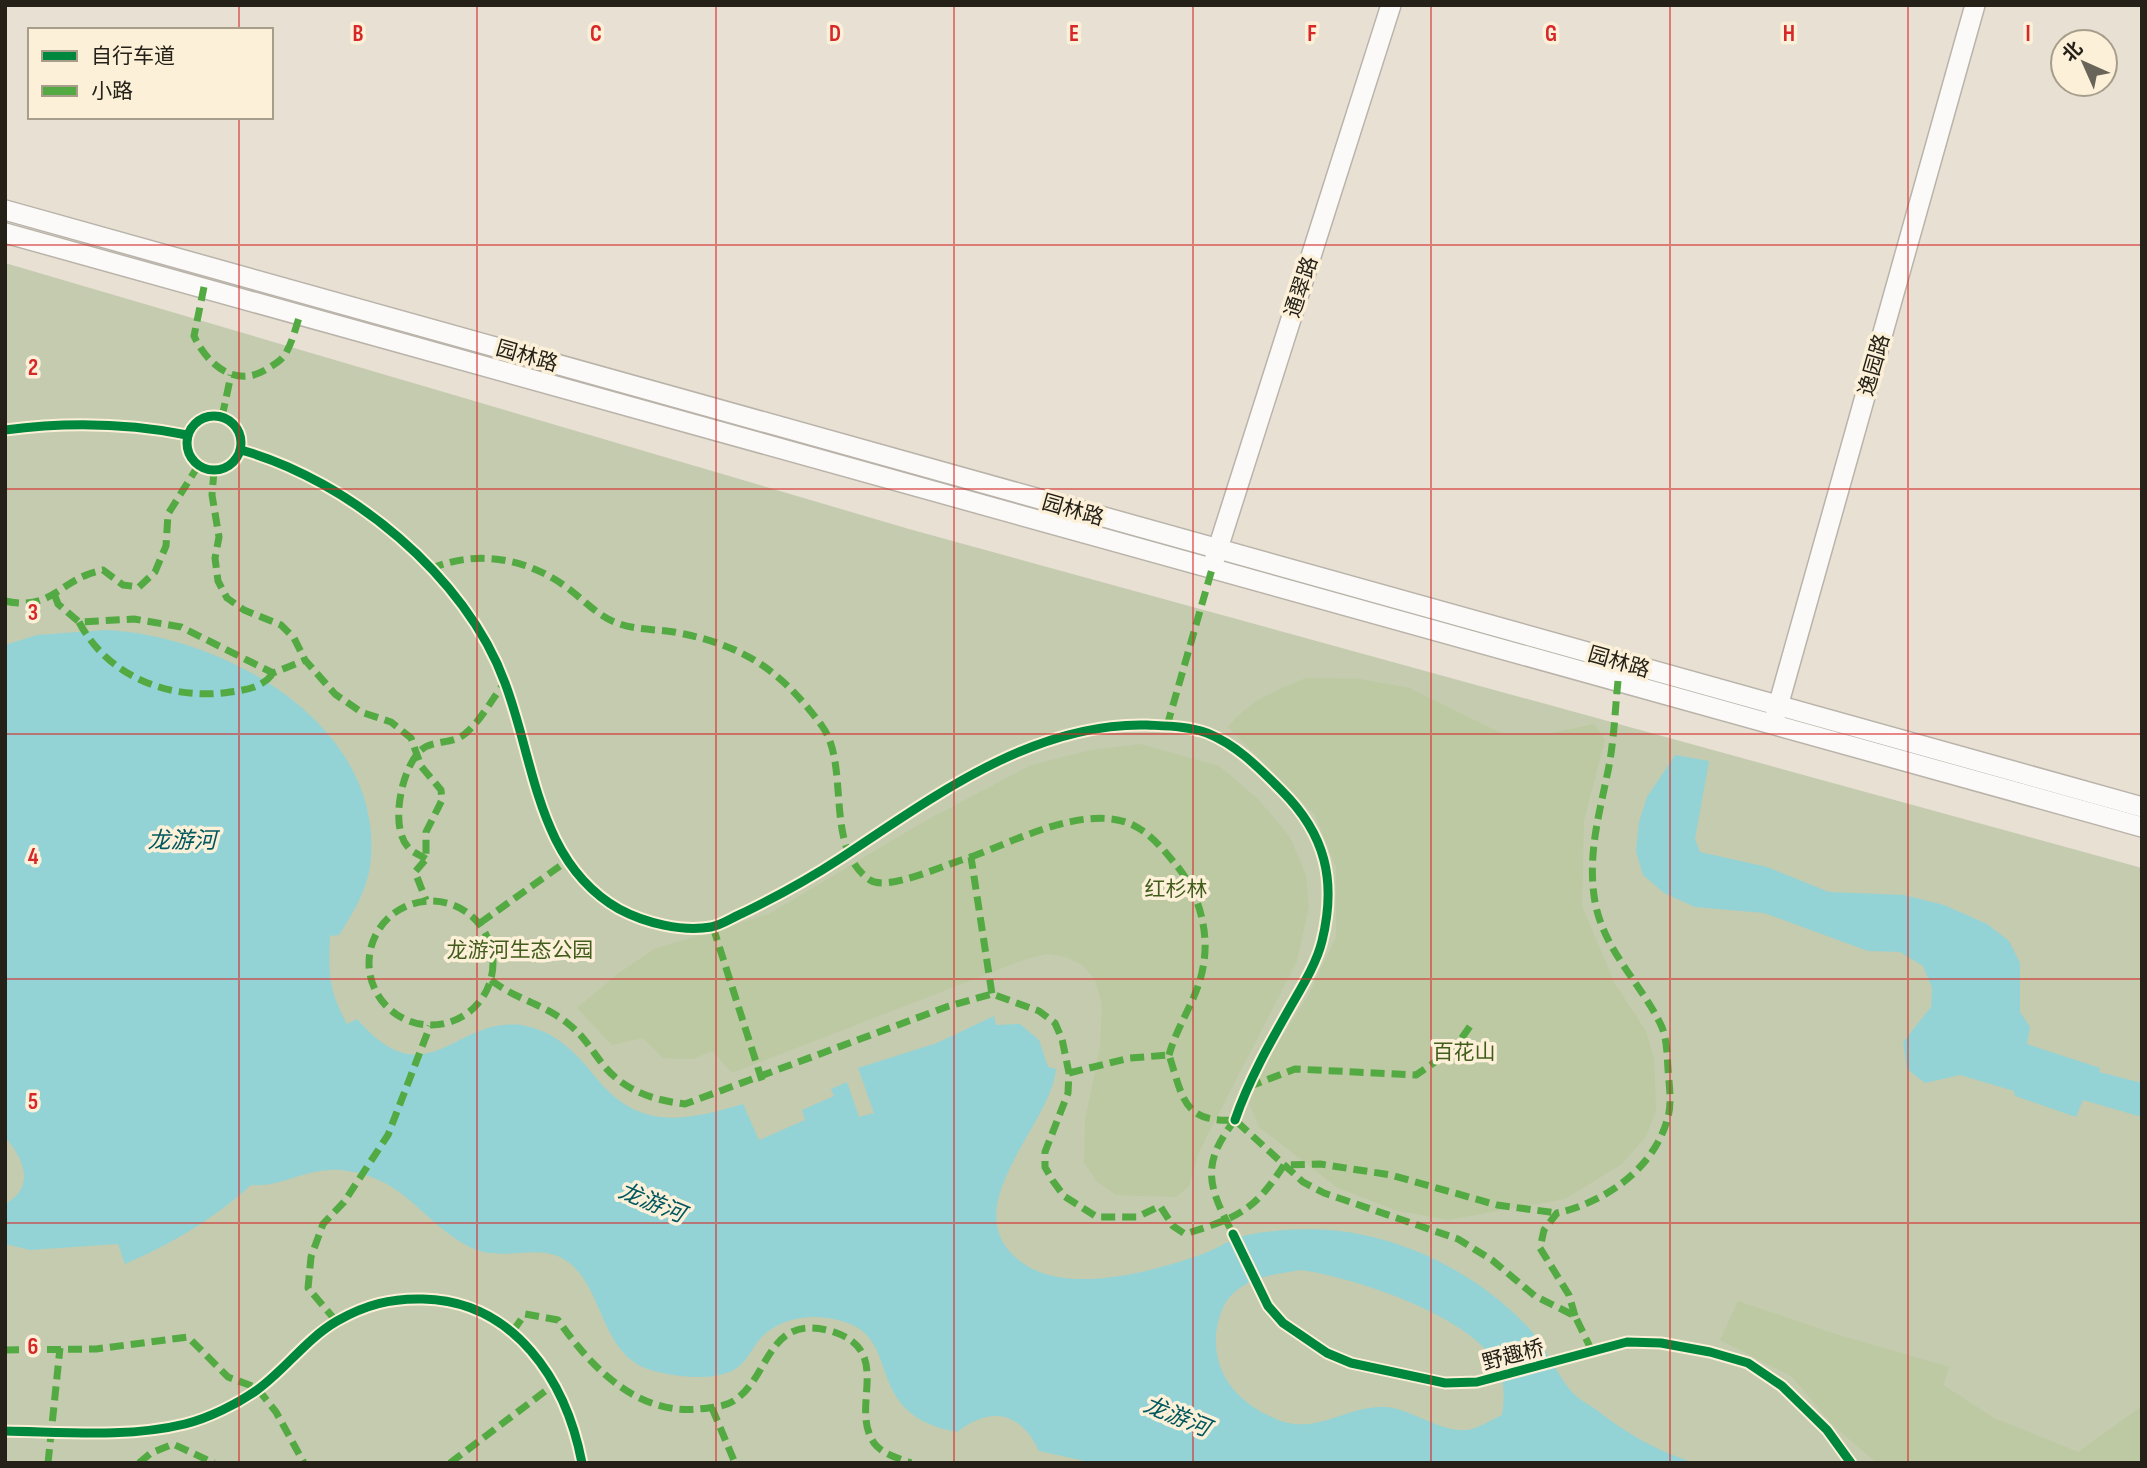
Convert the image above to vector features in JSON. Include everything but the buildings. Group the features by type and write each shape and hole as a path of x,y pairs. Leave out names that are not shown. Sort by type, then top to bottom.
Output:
{"street":[{"name":"通翠路","path":"1214,559 1391,5"},
{"name":"逸园路","path":"1775,716 1975,5"},
{"name":"园林路","path":"5,210 1214,559 1775,716 2142,827"},
{"name":"园林路","path":"5,233 1214,559"},
{"name":"园林路","path":"1775,716 2142,807"}],"path":[{"path":"214,415 222,417 230,420 240,433 241,450 231,465 223,469 206,470 192,460 188,452 187,435 197,421 214,415"},
{"path":"5,430 81,424 150,428 187,435"},
{"path":"241,450 274,459 350,499 430,569 490,646 518,719 547,826 567,861 594,890 617,908 642,919 672,926 713,927 796,887 943,792 1037,744 1086,731 1134,725 1167,726 1204,732 1232,746 1258,765 1311,824 1325,858 1327,911 1322,946 1263,1057 1235,1120"},
{"path":"5,1431 98,1432 186,1424 258,1389 336,1321 371,1304 404,1299 447,1300 485,1313 513,1331 531,1349 556,1383 568,1408 582,1463"}],"green space":[{"name":"龙游河生态公园","path":"5,263 909,529 2142,868 2142,1463 5,1463"},
{"name":"百花山","path":"1306,678 1360,679 1409,688 1505,735 1542,735 1594,724 1605,740 1584,820 1582,906 1615,984 1646,1031 1654,1059 1656,1111 1646,1136 1622,1164 1565,1199 1448,1220 1395,1210 1338,1188 1259,1127 1249,1103 1268,1059 1309,994 1336,937 1336,867 1315,815 1228,727 1254,703"},
{"name":"红杉林","path":"1140,744 1219,766 1259,800 1290,837 1306,875 1309,907 1297,961 1198,1154 1189,1186 1176,1197 1116,1195 1097,1182 1084,1162 1085,1120 1100,1046 1102,1005 1095,979 1081,964 1063,956 1046,954 1026,959 732,1073 712,1051 693,1059 663,1058 643,1038 612,1045 577,1008 619,973 654,949 769,914 918,825 1031,765 1091,750"},
{"path":"1738,1301 1832,1333 1949,1367 1943,1385 1994,1418 2078,1452 2142,1406 2142,1463 1877,1463 1834,1426 1791,1376 1720,1340"}],"water":[{"name":"龙游河","path":"105,630 150,636 197,649 243,668 286,695 322,727 350,766 367,809 371,858 364,889 355,908 339,935 330,936 331,982 336,1002 347,1024 357,1019 382,1043 404,1053 424,1054 480,1031 502,1025 526,1026 548,1034 566,1046 613,1096 630,1107 647,1114 683,1117 743,1104 759,1140 805,1120 802,1110 834,1096 831,1089 847,1082 859,1117 874,1113 858,1068 937,1043 994,1016 996,1025 1020,1024 1039,1040 1048,1067 1056,1069 1039,1116 1000,1192 996,1217 1002,1240 1020,1261 1039,1272 1085,1279 1136,1273 1160,1267 1203,1254 1241,1236 1261,1233 1320,1230 1349,1232 1385,1240 1450,1267 1490,1293 1531,1331 1578,1398 1644,1442 1695,1463 1094,1463 1039,1451 1023,1428 1004,1417 981,1418 957,1432 928,1423 908,1411 895,1395 875,1346 864,1333 848,1323 825,1317 789,1320 779,1325 760,1339 741,1364 724,1374 694,1377 663,1373 637,1364 624,1353 614,1340 584,1279 562,1258 537,1252 498,1254 472,1248 441,1228 401,1193 369,1176 348,1171 321,1171 275,1183 251,1185 191,1230 125,1264 118,1244 30,1250 5,1244 5,1204 21,1189 24,1172 22,1163 5,1137 5,645 37,635","holes":["1301,1270 1323,1274 1405,1300 1458,1327 1479,1343 1500,1372 1504,1393 1502,1415 1467,1430 1446,1428 1406,1412 1385,1407 1359,1410 1320,1422 1294,1424 1267,1415 1242,1398 1225,1376 1216,1349 1217,1325 1226,1303 1243,1286 1262,1278"]},
{"path":"1675,755 1709,761 1695,839 1700,852 1767,867 1829,892 1904,895 1944,905 1987,924 2009,941 2020,963 2020,1012 2030,1027 2027,1044 2100,1068 2099,1072 2142,1083 2142,1117 2083,1100 2076,1117 2015,1096 2014,1091 1960,1075 1925,1083 1907,1069 1903,1042 1931,1007 1932,988 1923,966 1900,952 1868,951 1764,913 1695,907 1664,893 1643,875 1636,851 1639,822 1647,797"}],"marked path":[{"path":"204,287 194,336 206,356 233,375 255,374 281,359 289,347 300,315"},
{"path":"222,417 231,375"},
{"path":"5,601 35,602 88,574 103,570 123,585 139,587 155,572 166,546 168,514 198,466"},
{"path":"214,471 212,495 219,537 215,558 218,581 227,598 244,610 281,625 294,638 305,660 335,694 361,712 391,722 411,738 421,766 441,790 442,800 426,832 426,859 415,872 426,900"},
{"path":"430,569 466,559 484,558 519,564 553,578 617,623 698,637 740,652 758,662 791,689 822,726 835,762 842,828 847,848 856,866 870,880 879,883 904,880 971,857 992,994"},
{"path":"1167,726 1212,569"},
{"path":"55,596 58,604 79,622 134,619 181,627 273,673 305,660"},
{"path":"79,622 91,641 124,671 164,688 207,694 236,691 260,685 273,673"},
{"path":"1575,1316 1569,1295 1540,1248 1544,1230 1557,1213 1593,1201 1626,1180 1640,1167 1662,1135 1670,1106 1667,1051 1662,1028 1606,935 1595,902 1593,852 1610,760 1618,681"},
{"path":"426,859 408,847 402,838 399,825 400,797 408,769 421,750 466,733 505,682"},
{"path":"971,857 1057,825 1103,818 1124,822 1143,831 1157,843 1190,886 1200,911 1205,936 1202,974 1169,1055"},
{"path":"480,923 567,861"},
{"path":"431,901 455,905 475,919 489,939 493,963 489,987 475,1007 455,1021 431,1025 407,1021 387,1007 373,987 369,963 373,939 387,919 407,905 431,901"},
{"path":"713,927 764,1087"},
{"path":"491,980 566,1022 581,1036 609,1072 628,1087 661,1100 685,1104 949,1006 992,994 1039,1011 1055,1023 1062,1039 1069,1073 1068,1093 1045,1152 1045,1167 1064,1196 1097,1217 1137,1217 1160,1206 1173,1226 1185,1234 1231,1218 1242,1211 1263,1193 1284,1165 1320,1164 1391,1175 1497,1205 1557,1213"},
{"path":"1248,1087 1295,1069 1416,1075 1454,1049 1473,1022"},
{"path":"336,1321 308,1288 311,1257 323,1224 344,1202 388,1135 430,1026"},
{"path":"1069,1073 1130,1058 1169,1055 1182,1095 1195,1112 1218,1120 1235,1120 1303,1182 1324,1193 1458,1239 1492,1260 1535,1296 1575,1316 1592,1351"},
{"path":"1230,1228 1216,1198 1212,1173 1217,1148 1235,1120"},
{"path":"513,1331 525,1314 558,1320 585,1355 617,1384 635,1396 676,1409 722,1406 735,1400 747,1389 773,1349 795,1330 812,1328 834,1332 852,1341 862,1353 866,1366 868,1429 874,1443 886,1453 911,1463"},
{"path":"5,1350 96,1349 188,1337 228,1377 257,1388 276,1412 304,1463"},
{"path":"48,1463 60,1348"},
{"path":"450,1463 556,1383"},
{"path":"712,1408 735,1463"},
{"path":"139,1463 151,1453 173,1444 214,1463"}],"cycle path":[{"path":"219,416 229,420 237,428 241,443 237,458 229,466 209,470 199,466 191,458 187,438 191,428 199,420 219,416"},
{"path":"5,430 96,425 187,435"},
{"path":"241,450 282,464 322,484 362,509 399,538 433,570 487,643 505,683 542,808 571,865 592,889 619,909 652,922 688,928 711,927 723,923 805,880 911,811 985,768 1063,736 1105,727 1147,725 1200,731 1228,744 1247,758 1297,807 1318,841 1324,859 1328,898 1317,957 1261,1060 1235,1120"},
{"name":"野趣桥","path":"1233,1234 1268,1306 1283,1323 1327,1353 1351,1363 1445,1383 1477,1382 1627,1342 1661,1343 1710,1352 1748,1363 1782,1386 1827,1430 1851,1463"},
{"path":"5,1431 119,1433 185,1424 222,1410 257,1390 316,1336 347,1315 389,1301 423,1299 455,1303 484,1314 509,1330 531,1351 549,1375 563,1403 582,1463"}]}
